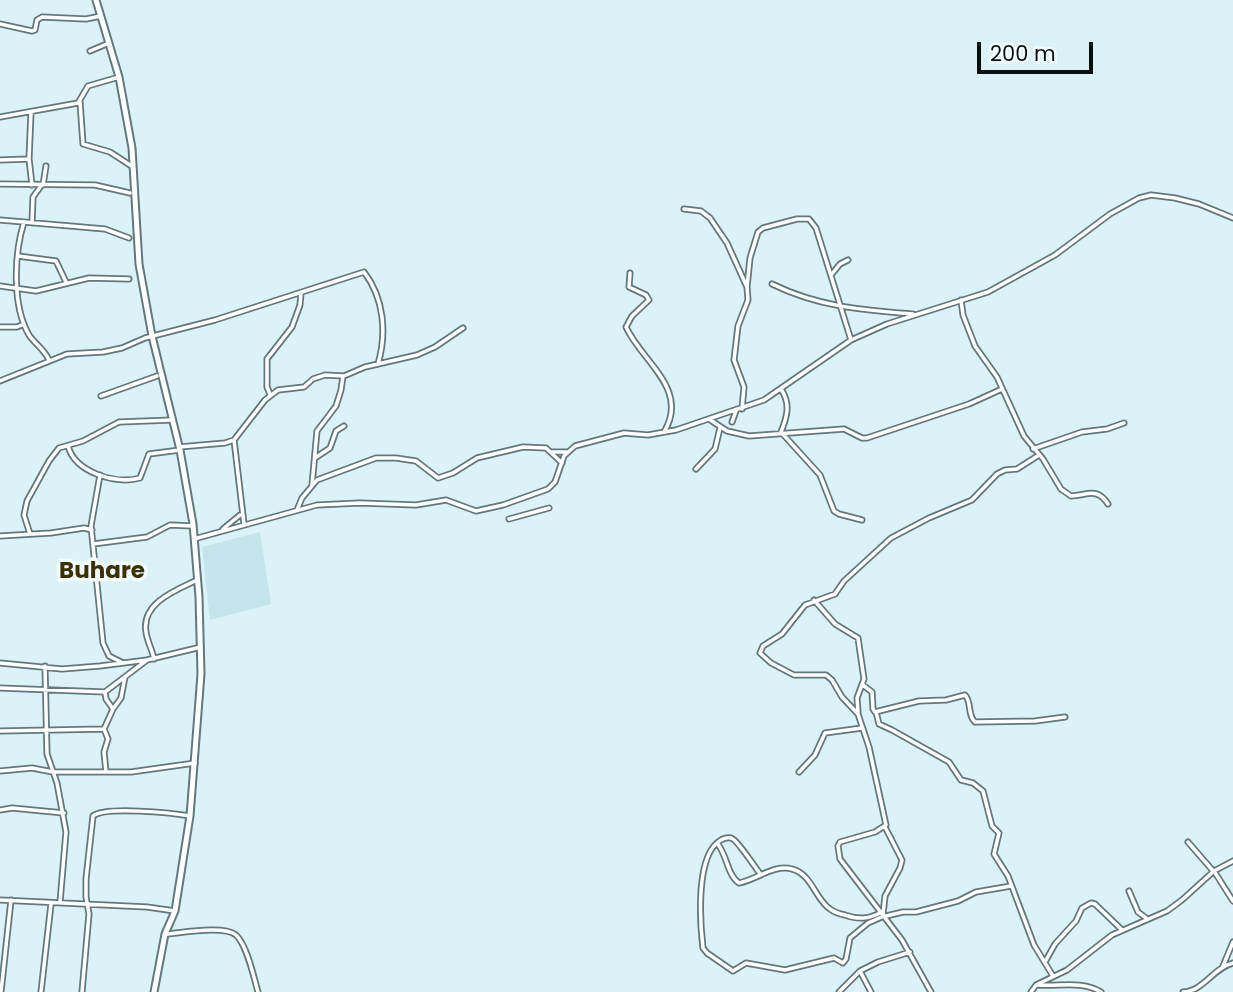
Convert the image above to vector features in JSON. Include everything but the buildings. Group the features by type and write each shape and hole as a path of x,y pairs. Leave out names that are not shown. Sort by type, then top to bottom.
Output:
{"main road":[{"path":"96,0 118,77 132,148 136,238 152,336 180,449 193,526 201,647 190,817 175,911 165,934 154,992"}],"street":[{"path":"0,24 32,31 35,30 37,20 43,17 86,19 101,16"},
{"path":"90,51 109,43"},
{"path":"118,77 88,86 80,102 83,144 110,152 133,167"},
{"path":"0,117 80,102"},
{"path":"31,112 29,159 33,197 32,223"},
{"path":"0,160 29,159"},
{"path":"33,197 42,185 46,166"},
{"path":"0,184 95,185 130,192"},
{"path":"551,452 568,452 586,442 617,434 648,435 664,432 764,400 851,340 918,314 988,292 1036,266 1110,214 1146,196 1160,195 1188,201 1233,218"},
{"path":"684,209 701,211 710,218 727,243 747,287"},
{"path":"732,422 739,410 744,387 734,360 738,326 748,300 750,258 758,232 763,228 804,218 815,224 851,340"},
{"path":"0,220 105,229 129,238"},
{"path":"24,222 18,256 19,307 31,337 49,360"},
{"path":"18,256 56,261 66,282"},
{"path":"830,277 840,264 848,260"},
{"path":"0,381 67,354 113,350 362,272 366,274 382,313 383,340 378,364"},
{"path":"631,273 629,287 646,295 649,300 632,316 626,327 670,393 673,415 664,432"},
{"path":"0,286 36,291 89,278 129,279"},
{"path":"772,284 797,296 841,306 918,314"},
{"path":"270,394 267,387 267,359 292,327 301,293"},
{"path":"961,300 962,315 975,346 990,366 1018,425 1061,489 1066,494 1075,496 1096,492 1108,504"},
{"path":"0,327 17,327 24,324"},
{"path":"68,446 74,459 100,475 137,479 142,475 149,454 234,440 270,394 304,387 313,379 325,375 343,376 378,364 408,358 427,351 463,328"},
{"path":"101,396 157,376"},
{"path":"312,485 317,431 335,406 343,376"},
{"path":"780,432 788,404 781,389"},
{"path":"709,419 720,428 749,436 844,429 862,438 872,437 969,404 1002,389"},
{"path":"30,534 24,515 27,501 59,447 68,446 119,422 173,420"},
{"path":"1033,449 1082,432 1107,429 1124,423"},
{"path":"313,460 330,448 336,431 344,426"},
{"path":"696,469 715,449 720,428"},
{"path":"780,432 820,475 834,511 862,520"},
{"path":"234,440 244,524"},
{"path":"297,510 312,485 329,474 357,467 376,458 416,461 435,476 443,478 461,469 471,460 503,450 534,446 545,448 562,463"},
{"path":"194,539 317,505 360,503 402,506 446,500 476,512 548,489 555,482 568,452"},
{"path":"858,714 826,675 794,674 771,663 761,654 765,644 782,634 802,607 814,600 835,594 844,581 894,536 972,500 997,474 1017,469 1039,455"},
{"path":"100,475 92,530 104,647 109,656 125,664"},
{"path":"509,519 550,508"},
{"path":"219,532 240,515"},
{"path":"93,544 147,537 170,525 193,526"},
{"path":"0,536 84,528 92,530"},
{"path":"154,659 145,629 151,610 169,594 197,580"},
{"path":"814,600 835,624 858,638 863,685 857,698 858,714 880,793 885,827 902,860 901,868 885,896 884,915"},
{"path":"0,663 68,668 125,664 201,647"},
{"path":"0,688 105,692 147,660"},
{"path":"45,666 47,758 64,813 66,838 60,902"},
{"path":"106,772 104,752 108,739 104,729 121,698 125,677"},
{"path":"863,685 872,692 873,709 880,725 949,762 961,779 973,783 984,792 992,826 999,833 994,854 1005,870 1034,945 1053,975"},
{"path":"105,692 113,709"},
{"path":"876,712 919,701 946,700 967,695 971,719 975,722 1038,721 1065,717"},
{"path":"0,731 104,729"},
{"path":"799,772 815,755 825,733 862,729"},
{"path":"0,771 33,768 52,772 131,772 195,763"},
{"path":"0,810 12,808 64,813"},
{"path":"82,992 89,914 86,878 94,814 117,812 190,817"},
{"path":"885,827 843,841 838,846 842,865 884,915 910,952 931,992"},
{"path":"761,875 737,841 728,837 717,842 708,854 700,900 703,948 733,971 746,963 785,970 834,958 844,963 849,938 868,923 884,915"},
{"path":"717,842 736,882 742,883 772,870 794,870 810,882 829,909 859,919 916,912 958,901 976,892 1011,886"},
{"path":"1188,842 1214,871 1233,901"},
{"path":"1026,992 1066,970 1122,929 1161,914 1182,900 1214,871 1233,861"},
{"path":"1129,891 1138,912 1148,918"},
{"path":"0,900 175,911"},
{"path":"1,992 2,961 11,900"},
{"path":"41,992 51,903"},
{"path":"1045,962 1055,944 1076,921 1080,910 1089,904 1095,904 1122,929"},
{"path":"165,934 223,930 235,934 242,943 258,992"},
{"path":"1223,966 1233,942"},
{"path":"839,992 860,971 910,952"},
{"path":"1183,992 1196,989 1223,966 1233,963"},
{"path":"860,971 871,992"},
{"path":"1036,985 1078,985 1101,992"},
{"path":"1078,985 1078,992"}],"shaded area":[{"path":"260,532 271,604 210,620 202,547"}],"district":[{"name":"Buhare","path":"102,572"}]}
